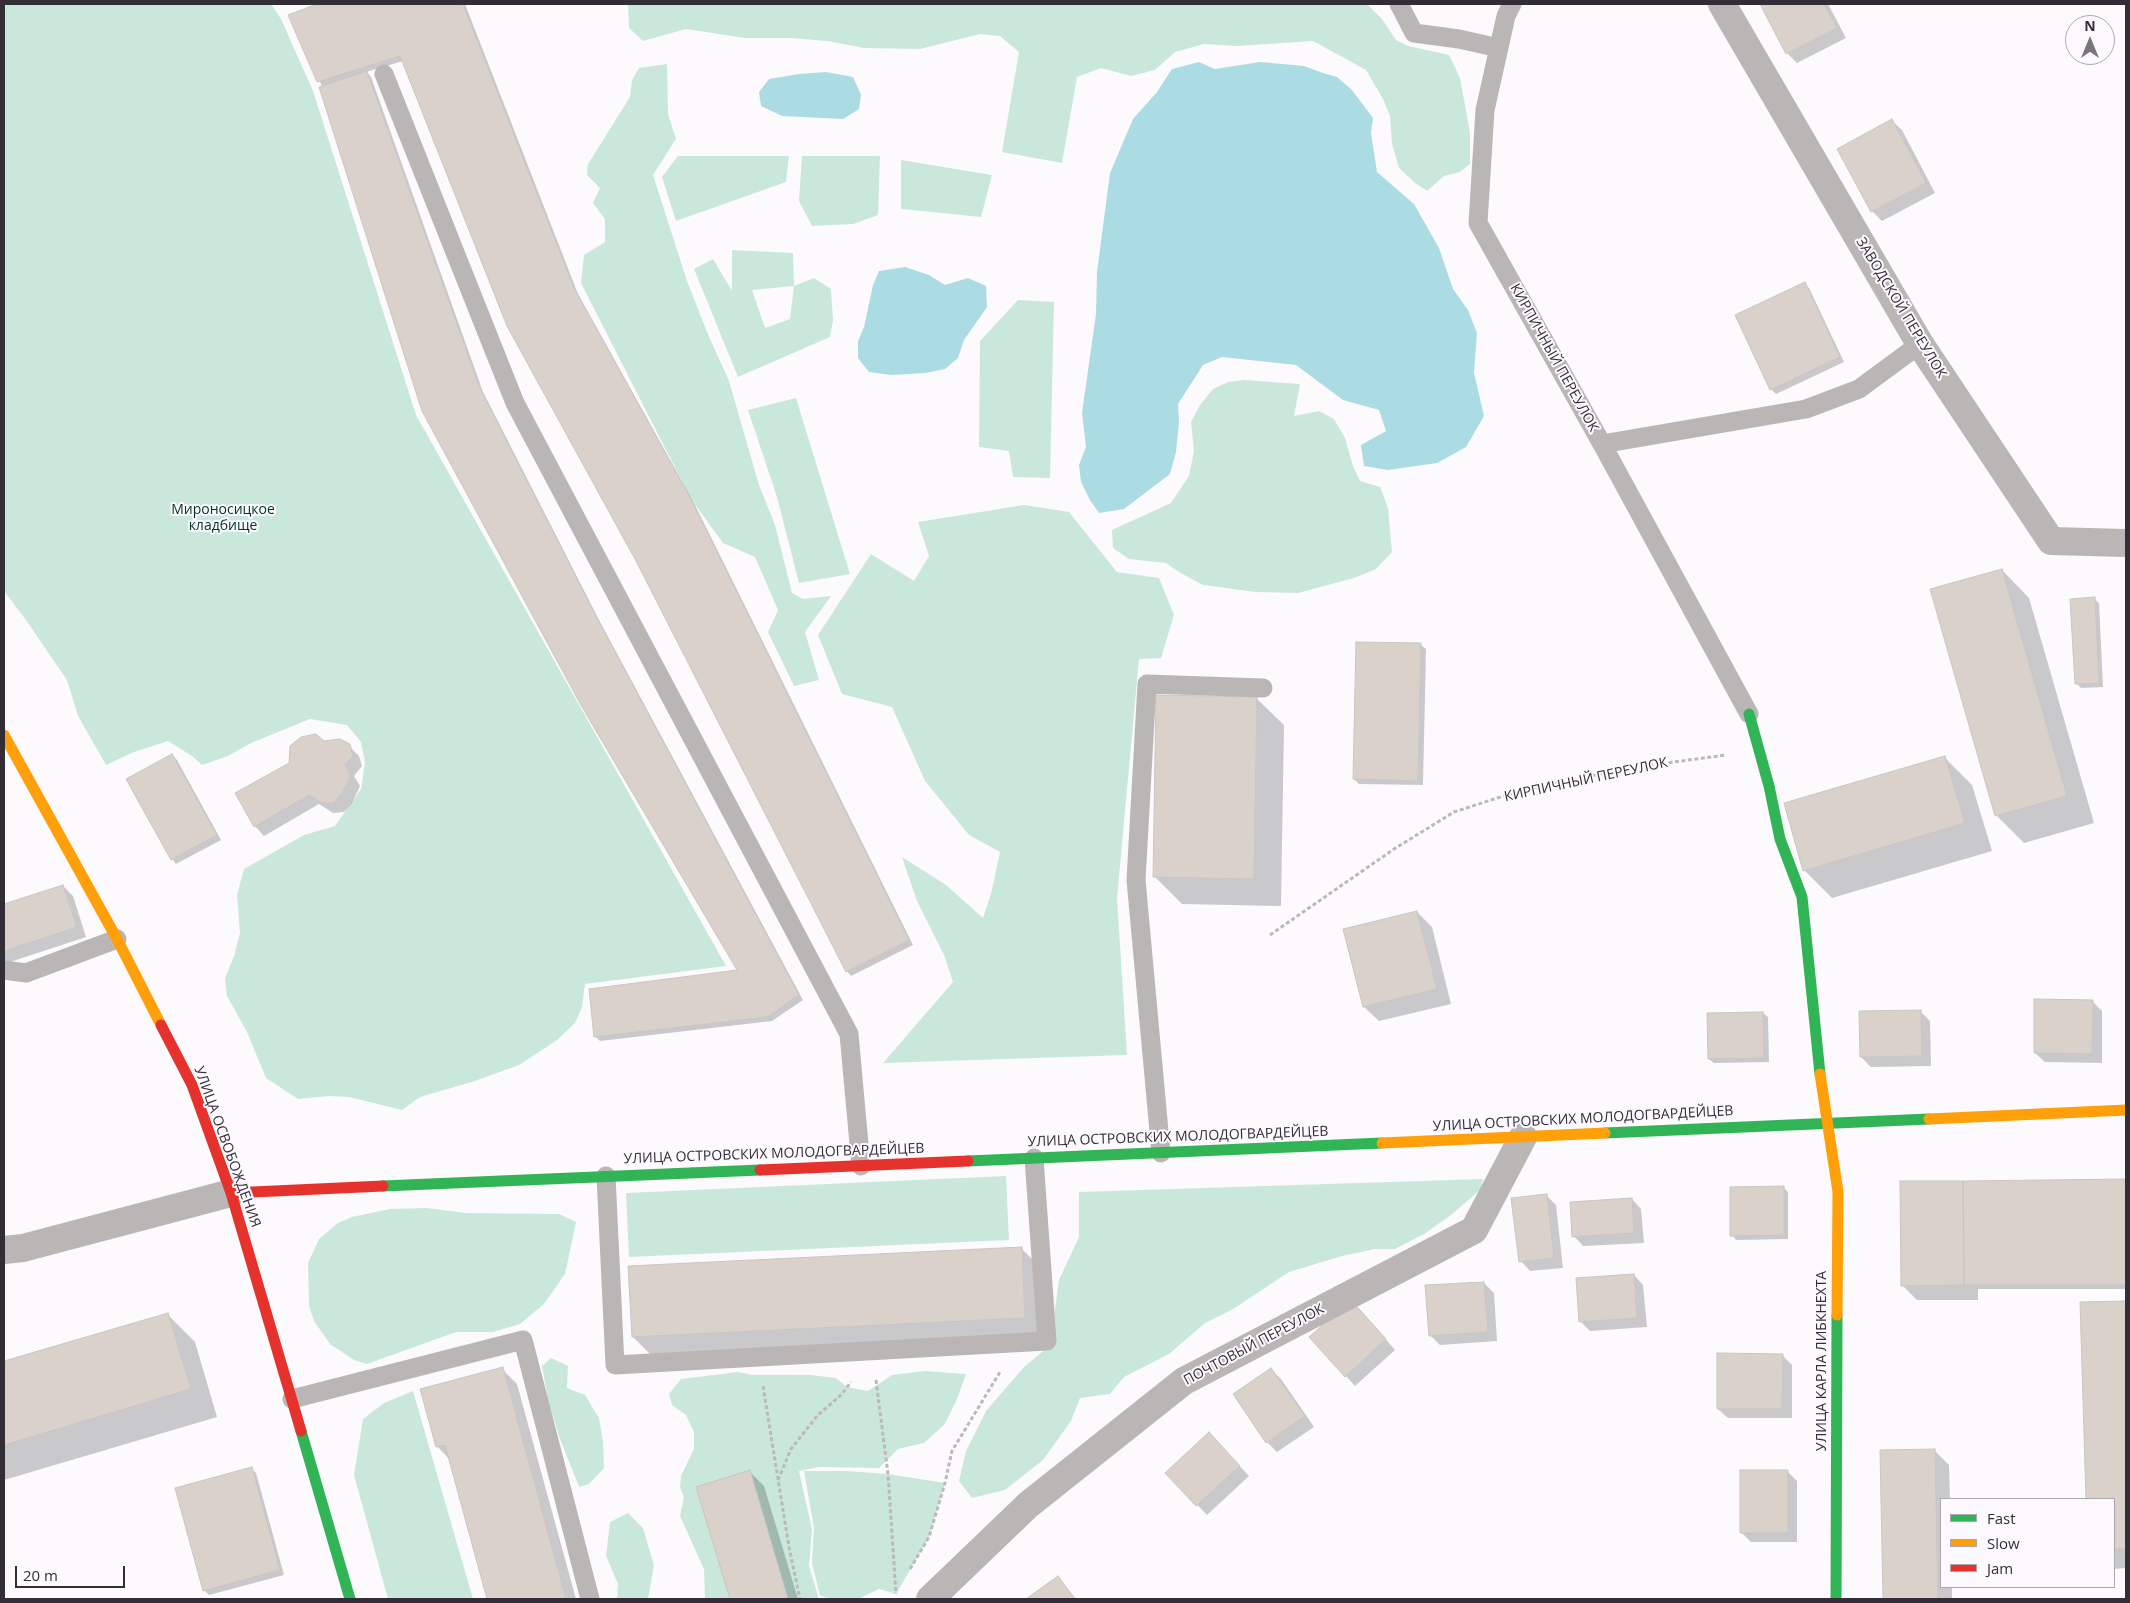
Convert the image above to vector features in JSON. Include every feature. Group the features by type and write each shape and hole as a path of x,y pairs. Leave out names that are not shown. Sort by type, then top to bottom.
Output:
{"main road":[{"path":"1749,714 1760,750 1780,839 1802,897 1827,1124"},
{"name":"УЛИЦА ОСВОБОЖДЕНИЯ","path":"4,735 117,939 192,1085 231,1193 350,1599"},
{"name":"УЛИЦА ОСТРОВСКИХ МОЛОДОГВАРДЕЙЦЕВ","path":"231,1193 2126,1110"},
{"name":"УЛИЦА КАРЛА ЛИБКНЕХТА","path":"1827,1124 1838,1192 1836,1599"}],"street":[{"name":"ЗАВОДСКОЙ ПЕРЕУЛОК","path":"1722,4 1920,344 2051,540 2126,543"},
{"name":"ПОЧТОВЫЙ ПЕРЕУЛОК","path":"930,1599 1028,1505 1184,1381 1474,1230 1523,1137"},
{"path":"4,1250 23,1248 231,1193"}],"lane":[{"path":"1399,4 1414,33 1458,39 1499,48"},
{"name":"КИРПИЧНЫЙ ПЕРЕУЛОК","path":"1512,4 1506,16 1485,110 1478,223 1602,444 1806,410 1859,389 1920,344"},
{"path":"384,74 516,403 849,1034 861,1166"},
{"path":"1602,444 1749,714"},
{"path":"1161,1153 1136,880 1147,684 1263,688"},
{"path":"4,970 26,973 117,939"},
{"path":"606,1176 615,1365 1047,1341 1034,1158"},
{"path":"292,1399 523,1340 590,1599"}],"path":[{"name":"КИРПИЧНЫЙ ПЕРЕУЛОК","path":"1270,935 1394,849 1454,812 1516,792 1629,768 1760,750"},
{"path":"778,1480 791,1450 817,1416 844,1391 875,1350"},
{"path":"875,1350 876,1381 888,1474 896,1594"},
{"path":"762,1357 764,1396 800,1599"},
{"path":"910,1570 929,1537 952,1451 1000,1372"},
{"path":"894,1599 901,1586"}],"green space":[{"name":"Мироносицкое кладбище","path":"4,4 271,4 281,19 313,91 416,415 726,966 585,984 582,1007 575,1023 557,1040 519,1065 472,1082 420,1097 402,1110 349,1097 329,1096 298,1099 266,1078 247,1032 227,996 225,978 234,956 240,933 237,895 244,869 304,835 335,826 361,789 365,762 361,742 347,725 310,719 251,743 228,756 202,765 192,756 168,741 134,752 106,765 78,716 67,680 4,591"},
{"path":"628,4 1367,4 1382,19 1396,40 1408,46 1449,55 1460,78 1470,133 1470,164 1460,172 1444,176 1427,191 1415,183 1399,168 1392,144 1390,116 1383,99 1366,70 1313,41 1237,46 1204,44 1175,52 1155,70 1131,76 1101,68 1077,77 1062,163 1002,152 1019,52 1000,36 980,34 920,49 864,48 827,41 791,38 745,38 686,29 643,41 629,28"},
{"path":"667,64 668,114 676,139 653,175 687,281 729,381 759,485 775,525 792,593 803,599 831,596 805,632 819,680 794,686 768,632 778,610 755,557 723,543 691,499 581,283 584,255 605,242 605,219 593,203 600,188 587,175 588,164 630,97 632,80 639,68"},
{"path":"678,156 789,156 786,182 676,221 662,177"},
{"path":"802,156 880,156 878,215 853,224 812,226 799,201"},
{"path":"901,160 992,175 981,217 901,209"},
{"path":"732,250 793,253 794,286 814,278 831,289 833,320 830,337 738,377 694,269 713,259 732,291","holes":["794,286 790,319 765,328 752,290"]},
{"path":"1018,300 1054,302 1050,478 1013,477 1009,451 979,447 980,341"},
{"path":"1244,380 1300,384 1294,416 1319,411 1334,419 1345,438 1353,466 1360,481 1380,487 1388,508 1392,552 1376,569 1354,578 1298,593 1255,592 1203,585 1166,563 1129,559 1113,548 1112,530 1171,503 1189,476 1194,451 1191,422 1200,405 1213,389 1228,382"},
{"path":"796,398 850,574 799,583 777,497 748,410"},
{"path":"1024,505 1069,512 1117,572 1159,578 1174,615 1161,658 1139,659 1117,898 1127,1055 883,1063 953,982 944,955 917,901 902,857 946,885 983,918 991,894 1000,852 969,835 925,781 892,707 842,694 818,635 871,554 914,581 929,556 918,522"},
{"path":"1006,1176 1009,1240 629,1257 626,1193"},
{"path":"1483,1179 1481,1189 1451,1215 1424,1234 1395,1249 1375,1249 1342,1256 1289,1272 1233,1309 1205,1323 1169,1354 1124,1377 1110,1394 1080,1398 1071,1421 1043,1460 1005,1490 972,1498 959,1481 966,1451 986,1411 1024,1367 1054,1342 1055,1309 1059,1280 1079,1237 1079,1192"},
{"path":"427,1208 465,1213 559,1214 576,1222 565,1274 544,1304 520,1324 493,1332 456,1332 367,1364 354,1360 330,1344 314,1321 309,1306 308,1263 319,1239 338,1223 352,1217 390,1209"},
{"path":"551,1358 568,1366 567,1388 585,1395 599,1418 603,1442 604,1468 589,1484 579,1487 560,1439 548,1400 542,1366"},
{"path":"925,1371 966,1374 945,1424 924,1443 898,1449 879,1468 819,1467 799,1471 812,1529 809,1566 819,1599 705,1599 704,1569 680,1516 684,1497 680,1487 681,1476 694,1449 694,1432 686,1415 672,1405 669,1394 681,1379 738,1372 752,1375 811,1375 836,1378 847,1387 868,1391 892,1375"},
{"path":"413,1391 473,1599 388,1599 354,1475 363,1419 384,1403"},
{"path":"804,1471 888,1474 945,1483 929,1537 896,1594 879,1589 858,1599 835,1599 820,1596 812,1563 814,1528"},
{"path":"628,1513 643,1528 654,1565 648,1599 617,1599 618,1584 606,1556 610,1522"}],"water":[{"path":"1199,62 1215,69 1260,62 1304,66 1337,77 1352,90 1373,118 1371,133 1377,172 1414,204 1439,248 1453,289 1468,310 1477,333 1474,373 1484,416 1466,447 1437,463 1388,470 1364,466 1361,445 1386,431 1379,410 1343,400 1296,365 1222,357 1203,365 1178,404 1179,422 1176,452 1170,474 1124,509 1099,513 1081,482 1079,465 1086,447 1082,413 1096,314 1097,272 1110,173 1133,119 1157,92 1172,69"},
{"path":"826,72 853,77 861,95 859,109 843,119 782,116 761,106 759,92 769,79"},
{"path":"905,267 929,275 945,285 968,278 986,286 987,307 964,340 958,358 945,369 925,373 891,375 869,372 858,358 858,341 864,327 873,285 879,271"}],"building":[{"path":"317,4 463,4 574,288 691,499 909,940 846,972 636,561 507,326 400,56 317,82 288,15"},
{"path":"1760,4 1824,4 1837,28 1786,54"},
{"path":"367,71 479,386 596,616 799,995 767,1017 594,1037 589,989 737,970 582,707 422,411 319,87"},
{"path":"1892,119 1926,183 1871,212 1837,149"},
{"path":"1805,282 1840,357 1770,390 1735,315"},
{"path":"2002,569 2067,796 1995,816 1930,589"},
{"path":"2095,597 2099,683 2075,684 2070,599"},
{"path":"1356,642 1421,643 1418,781 1353,779"},
{"path":"1156,695 1257,697 1254,879 1153,877"},
{"path":"316,734 324,741 340,739 350,744 353,756 345,765 351,776 342,793 334,803 322,803 309,795 254,827 235,793 289,763 290,746 301,737"},
{"path":"172,754 217,835 171,860 126,779"},
{"path":"1945,756 1965,823 1803,871 1784,803"},
{"path":"63,885 77,927 4,951 4,904"},
{"path":"1417,911 1437,989 1363,1007 1343,929"},
{"path":"2034,999 2093,1000 2092,1054 2034,1053"},
{"path":"1921,1010 1922,1056 1860,1057 1859,1011"},
{"path":"1763,1012 1764,1058 1708,1059 1707,1013"},
{"path":"2126,1179 2126,1285 1964,1285 1963,1181"},
{"path":"1900,1181 1963,1181 1964,1285 1901,1286"},
{"path":"1784,1186 1784,1235 1730,1236 1730,1187"},
{"path":"1547,1194 1554,1258 1519,1262 1511,1198"},
{"path":"1632,1198 1634,1233 1572,1237 1570,1202"},
{"path":"1022,1247 1025,1318 632,1337 628,1266"},
{"path":"1634,1274 1637,1318 1579,1322 1576,1278"},
{"path":"1484,1282 1488,1332 1429,1336 1425,1285"},
{"path":"1351,1300 1386,1339 1345,1377 1309,1337"},
{"path":"2126,1301 2126,1549 2115,1549 2115,1498 2086,1498 2080,1302"},
{"path":"168,1313 191,1389 4,1445 4,1361"},
{"path":"1717,1353 1783,1354 1782,1409 1717,1409"},
{"path":"503,1367 566,1599 487,1599 445,1445 436,1447 420,1389"},
{"path":"1271,1368 1305,1416 1266,1443 1233,1394"},
{"path":"1209,1432 1240,1466 1196,1506 1165,1473"},
{"path":"1935,1449 1938,1599 1883,1599 1880,1450"},
{"path":"252,1467 280,1570 203,1591 175,1488"},
{"path":"750,1470 788,1599 730,1599 696,1487"},
{"path":"1740,1470 1788,1470 1788,1533 1740,1533"},
{"path":"1058,1576 1075,1599 1026,1599"}],"traffic: fast":[{"path":"1749,714 1769,786 1780,839 1802,897 1820,1074"},
{"path":"1605,1133 1929,1119"},
{"path":"968,1161 1382,1143"},
{"path":"383,1186 760,1170"},
{"path":"1836,1599 1837,1315"},
{"path":"301,1431 350,1599"}],"traffic: slow":[{"path":"4,735 117,939 161,1025"},
{"path":"1820,1074 1838,1192 1837,1315"},
{"path":"1929,1119 2126,1110"},
{"path":"1382,1143 1605,1133"}],"traffic: jam":[{"path":"161,1025 192,1085 231,1193 383,1186"},
{"path":"760,1170 968,1161"},
{"path":"231,1193 301,1431"}]}
